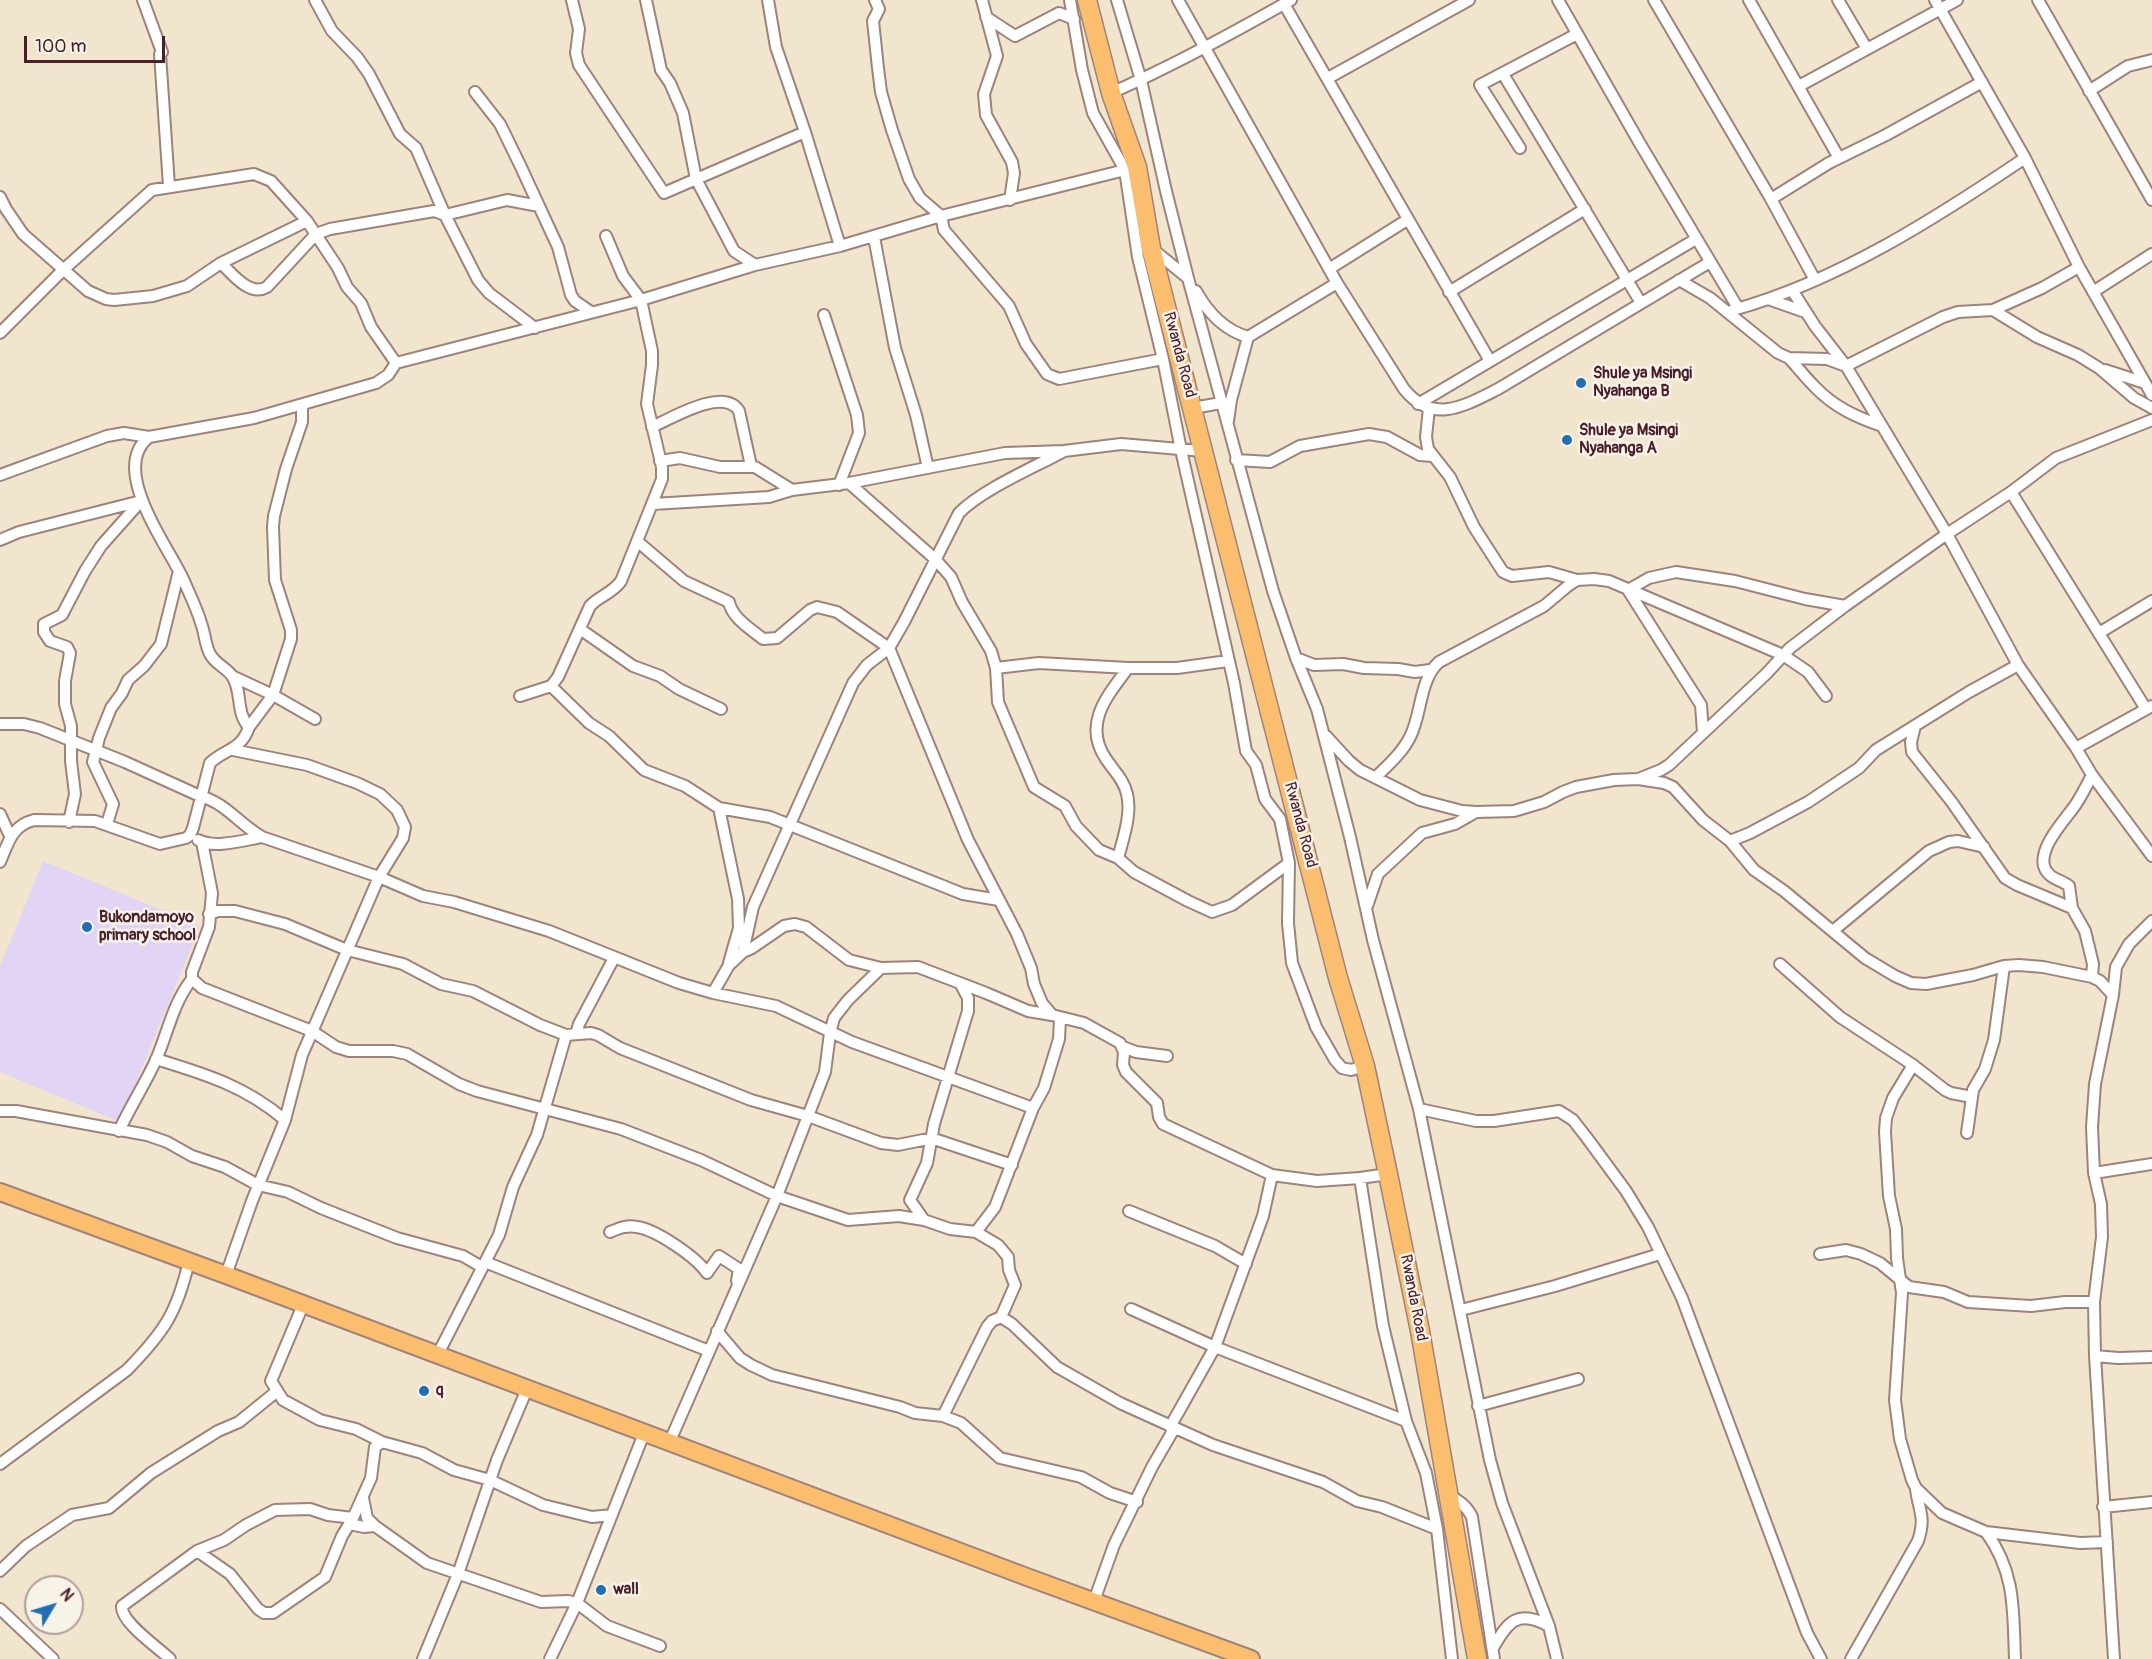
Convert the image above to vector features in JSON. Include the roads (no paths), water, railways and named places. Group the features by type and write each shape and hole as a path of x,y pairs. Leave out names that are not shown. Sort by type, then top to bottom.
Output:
{"highway":[{"name":"Rwanda Road","path":"1087,0 1338,978 1365,1066 1420,1331 1440,1458 1449,1495 1477,1659"}],"main road":[{"path":"0,1192 1251,1659"}],"street":[{"path":"143,0 162,52 160,54 169,186"},
{"path":"315,0 332,31 357,57 369,74 400,134 416,148 445,215 485,289 535,328"},
{"path":"572,0 579,29 576,53 579,65 662,192 666,193 805,132"},
{"path":"646,0 659,63 683,113 696,179 734,251 755,265"},
{"path":"768,0 776,47 840,246"},
{"path":"875,0 879,9 873,21 881,92 909,179 920,198 941,216 944,230 1009,306 1026,344 1050,377 1059,379 1163,359"},
{"path":"982,0 997,56 984,94 985,108 986,115 1012,162 1014,173 1010,200"},
{"path":"1070,0 1082,70 1093,113 1131,169 1138,257 1163,359 1180,450 1236,690 1246,751 1256,765 1265,799 1278,816 1289,863 1289,945 1292,963 1316,1027 1335,1060 1342,1068 1351,1070 1365,1066"},
{"path":"1117,0 1141,80 1188,278 1272,591 1317,709 1350,837 1366,909 1419,1109 1461,1311 1478,1406 1502,1503 1549,1626 1557,1659"},
{"path":"1178,0 1337,283 1404,389 1418,404 1443,410 1478,399 1710,262"},
{"path":"1328,78 1468,0"},
{"path":"1557,0 1710,262 1733,310"},
{"path":"1654,0 1771,199 1815,280"},
{"path":"1749,0 1839,158"},
{"path":"1838,0 1867,49"},
{"path":"1798,86 1867,49 1938,4 1957,0"},
{"path":"2038,0 2090,91 2148,184 2152,200"},
{"path":"1111,93 1141,80 1288,2 1407,220 1490,361"},
{"path":"1938,4 2025,158 2079,267 2152,395"},
{"path":"986,17 1015,36 1059,13 1074,19"},
{"path":"1520,148 1480,85 1577,34"},
{"path":"2090,91 2128,66 2152,60"},
{"path":"1503,74 1641,303"},
{"path":"1771,199 1839,158 1982,82"},
{"path":"475,92 500,124 539,206 558,247 571,295 575,301 591,312"},
{"path":"1733,310 1815,280 1944,213 2025,158"},
{"path":"0,475 107,436 124,433 149,437 254,418 376,383 388,375 396,363 641,300 755,265 840,246 941,216 1131,169"},
{"path":"0,333 63,270 145,194 169,186 240,175 261,176 271,181 307,221 348,287 361,303 371,327 396,363"},
{"path":"0,197 3,209 22,234 88,291 114,300 153,296 188,286 221,263 307,221"},
{"path":"221,263 241,282 256,291 267,287 316,234 341,226 434,212 445,215 507,200 539,206"},
{"path":"1449,292 1585,209"},
{"path":"1329,269 1407,220"},
{"path":"520,696 551,686 558,677 590,606 613,591 621,581 662,479 646,398 652,351 641,300 623,276 606,236"},
{"path":"874,237 895,348 928,468"},
{"path":"1418,404 1696,239"},
{"path":"1151,248 1188,278 1205,308 1215,319 1239,335 1248,338"},
{"path":"2093,292 2152,254"},
{"path":"1678,280 1733,310 1778,353 1789,358 1827,359 1846,366 1951,314 1993,310 2042,288 2079,267"},
{"path":"1227,427 1248,338 1337,283"},
{"path":"1792,290 1805,312 1846,366 1947,534 2018,664 2076,748 2091,775 2152,856"},
{"path":"1768,299 1805,312"},
{"path":"1993,310 2037,337 2078,355 2099,368 2134,398 2152,408"},
{"path":"824,315 857,415 859,433 844,484"},
{"path":"1789,358 1812,385 1833,404 1857,417 1882,426"},
{"path":"2099,368 2145,383"},
{"path":"1193,408 1221,402"},
{"path":"652,428 689,409 707,403 723,403 735,407 739,411 752,466"},
{"path":"0,862 10,836 19,826 34,820 95,821 160,844 190,835 210,764 218,757 233,750 273,695 291,639 291,630 275,580 274,516 290,454 300,431 302,405"},
{"path":"1429,408 1426,443 1432,456 1450,477 1474,527 1495,562 1506,575 1549,572 1577,580 1609,581 1783,656 1808,672 1826,696"},
{"path":"1638,779 1669,765 1790,648 1947,534 2064,454 2152,420"},
{"path":"1236,460 1270,462 1300,446 1369,434 1387,437 1420,455 1432,456"},
{"path":"149,437 139,448 135,480 141,501 179,571 200,620 209,653 232,676 273,695 315,719"},
{"path":"653,504 754,498 792,490 844,484 1005,453 1064,451 1121,444 1203,451"},
{"path":"743,952 753,907 854,682 867,665 889,648 959,513 967,505 1064,451"},
{"path":"660,461 680,459 720,467 752,466 792,490"},
{"path":"844,484 935,559 951,577 962,602 986,641 996,668 998,702 1024,759 1031,782 1040,792 1065,806 1076,826 1099,850 1118,858 1134,872 1212,912 1232,905 1289,863"},
{"path":"2011,492 2149,708 2076,748"},
{"path":"0,540 19,532 141,501"},
{"path":"69,822 75,794 71,761 71,726 65,704 65,681 70,653 67,647 50,641 44,632 44,624 62,615 101,546 141,501"},
{"path":"637,541 684,581 729,602 730,609 763,639 777,638 810,609 817,607 837,612 889,648 968,840 1017,934 1031,968 1038,995 1047,1011 1056,1017"},
{"path":"107,824 113,804 93,762 100,736 128,680 147,662 161,644 179,571"},
{"path":"1628,590 1649,578 1676,572 1735,581 1805,599 1845,606"},
{"path":"1376,777 1402,750 1410,736 1430,670 1439,662 1544,606 1577,580"},
{"path":"1628,590 1701,705 1703,732"},
{"path":"2099,633 2152,601"},
{"path":"580,629 633,666 660,676 682,690 721,709"},
{"path":"1296,658 1314,666 1343,664 1415,672 1430,670"},
{"path":"996,668 1039,663 1177,668 1228,661"},
{"path":"1730,841 1808,802 1859,768 1876,750 2018,664"},
{"path":"1118,858 1127,816 1128,796 1125,786 1101,748 1097,733 1097,719 1105,700 1128,668"},
{"path":"232,676 242,719 249,727"},
{"path":"551,686 589,723 609,736 644,770 685,786 719,808 763,815 963,894 999,900"},
{"path":"0,724 32,725 221,804 248,829 262,837 379,877 423,896 549,931 658,976 713,993 776,1006 830,1033 1033,1108"},
{"path":"1915,726 1910,747 1912,752 1984,847 2000,872 2009,881 2072,908"},
{"path":"1323,734 1360,770 1431,804 1476,812 1514,811 1544,802 1576,787 1614,780 1638,779 1664,783 1673,787 1703,820 1730,841 1754,870 1834,930 1865,958 1911,983 1938,982 2004,966 2043,967 2092,977 2100,981 2113,995"},
{"path":"226,1275 258,1185 285,1120 302,1055 379,877 403,838 405,827 397,810 380,794 332,772 233,750"},
{"path":"2091,775 2084,791 2048,844 2044,866 2056,880 2069,886 2072,908 2085,931 2093,964 2092,977"},
{"path":"713,993 729,965 740,928 738,898 719,808"},
{"path":"1366,909 1378,874 1422,833 1455,824 1476,812"},
{"path":"0,814 10,836"},
{"path":"190,835 202,842 218,843 262,837"},
{"path":"1834,930 1929,851 1949,842 1958,841 1984,847"},
{"path":"118,1131 156,1059 176,1004 192,979 194,965 209,927 212,892 202,842"},
{"path":"209,914 218,911 235,911 267,918 347,950 395,961 441,984 473,991 540,1025 571,1035 598,1035 620,1048 751,1100 808,1116 881,1143 898,1145 931,1140 945,1142 1012,1165"},
{"path":"2114,1659 2095,1356 2094,1302 2102,1237 2101,1204 2094,1173 2092,1127 2095,1084 2113,995 2116,968 2122,954 2152,921"},
{"path":"729,965 743,952 784,926 795,924 806,927 849,960 881,969 918,967 1028,1011 1090,1026 1103,1035 1117,1040 1123,1047 1136,1052 1167,1056"},
{"path":"438,1354 499,1235 505,1211 533,1144 571,1035 614,958"},
{"path":"1780,964 1840,1017 1951,1093 1972,1097"},
{"path":"1967,1133 1973,1090 1985,1069 1994,1040 2004,966"},
{"path":"670,1441 777,1196 825,1072 831,1026 839,1011 881,969"},
{"path":"192,979 202,988 312,1031 336,1047 349,1051 393,1051 407,1054 459,1084 621,1129 701,1160 777,1196 848,1220 899,1216 924,1220 950,1229 976,1232 998,1245 1008,1257 1009,1270 1016,1285 1001,1317 992,1321 987,1327 943,1416"},
{"path":"924,1220 910,1200 927,1163 931,1140 968,1011 968,998 960,983"},
{"path":"976,1232 995,1207 1033,1108 1044,1088 1057,1045 1056,1017"},
{"path":"1123,1047 1124,1068 1130,1077 1157,1103 1159,1117 1163,1124 1272,1175 1317,1181 1388,1174"},
{"path":"156,1059 216,1078 238,1088 285,1120"},
{"path":"1851,1659 1918,1541 1922,1527 1923,1516 1900,1439 1895,1400 1902,1293 1896,1230 1889,1196 1885,1132 1886,1118 1893,1098 1912,1065"},
{"path":"1419,1109 1476,1121 1494,1121 1559,1111 1573,1120 1626,1191 1654,1237 1682,1298 1807,1633 1821,1659"},
{"path":"0,1111 16,1111 147,1135 167,1142 192,1156 225,1167 258,1185 288,1192 321,1208 397,1238 463,1256 709,1351"},
{"path":"2094,1173 2152,1164"},
{"path":"1094,1601 1114,1545 1215,1347 1267,1201 1272,1175"},
{"path":"1360,1178 1383,1326 1406,1421 1426,1473 1437,1529 1452,1659"},
{"path":"1129,1211 1215,1246 1246,1264"},
{"path":"610,1232 630,1226 645,1229 694,1258 707,1273 719,1256 739,1269 736,1290"},
{"path":"1820,1254 1846,1250 1861,1254 1880,1263 1901,1281 1916,1289 1944,1292 1977,1304 2031,1306 2065,1302 2094,1302"},
{"path":"1461,1311 1555,1286 1660,1254"},
{"path":"0,1464 127,1370 143,1353 168,1322 182,1291 189,1261"},
{"path":"303,1305 272,1377 272,1384 283,1400 320,1420 356,1429 368,1435 378,1444 422,1453 454,1470 490,1480 543,1505 588,1516 612,1515"},
{"path":"1131,1309 1215,1347 1406,1421"},
{"path":"1001,1317 1012,1324 1057,1367 1120,1403 1172,1428 1323,1482 1357,1501 1382,1507 1437,1529"},
{"path":"717,1331 740,1358 772,1375 915,1413 943,1416 961,1423 1000,1458 1080,1477 1110,1493 1137,1502"},
{"path":"2095,1356 2152,1357"},
{"path":"1478,1406 1511,1395 1578,1379"},
{"path":"423,1659 458,1574 490,1480 527,1389"},
{"path":"0,1571 26,1546 72,1515 109,1508 151,1473 218,1431 238,1422 276,1392"},
{"path":"550,1659 578,1603 645,1431"},
{"path":"197,1551 230,1574 258,1609 271,1614 305,1589 323,1580 363,1498 371,1478 378,1444"},
{"path":"1916,1488 1942,1513 1986,1532 2071,1543 2107,1542"},
{"path":"1449,1495 1463,1504 1472,1517 1494,1654"},
{"path":"363,1498 367,1518 417,1557 458,1574 542,1602 568,1600 578,1603 608,1626 660,1646"},
{"path":"2103,1507 2152,1502"},
{"path":"170,1659 132,1627 121,1608 197,1551 224,1540 275,1510 310,1509 364,1527 375,1526"},
{"path":"1986,1532 1998,1548 2007,1569 2011,1590 2015,1659"},
{"path":"0,1609 52,1659"},
{"path":"1494,1654 1504,1628 1517,1619 1529,1618 1549,1626"}],"place":[{"name":"Shule ya Msingi Nyahanga B","path":"1581,383"},
{"name":"Shule ya Msingi Nyahanga A","path":"1567,440"},
{"name":"Bukondamoyo primary school","path":"87,927"},
{"name":"q","path":"424,1391"},
{"name":"wall","path":"601,1590"}]}
